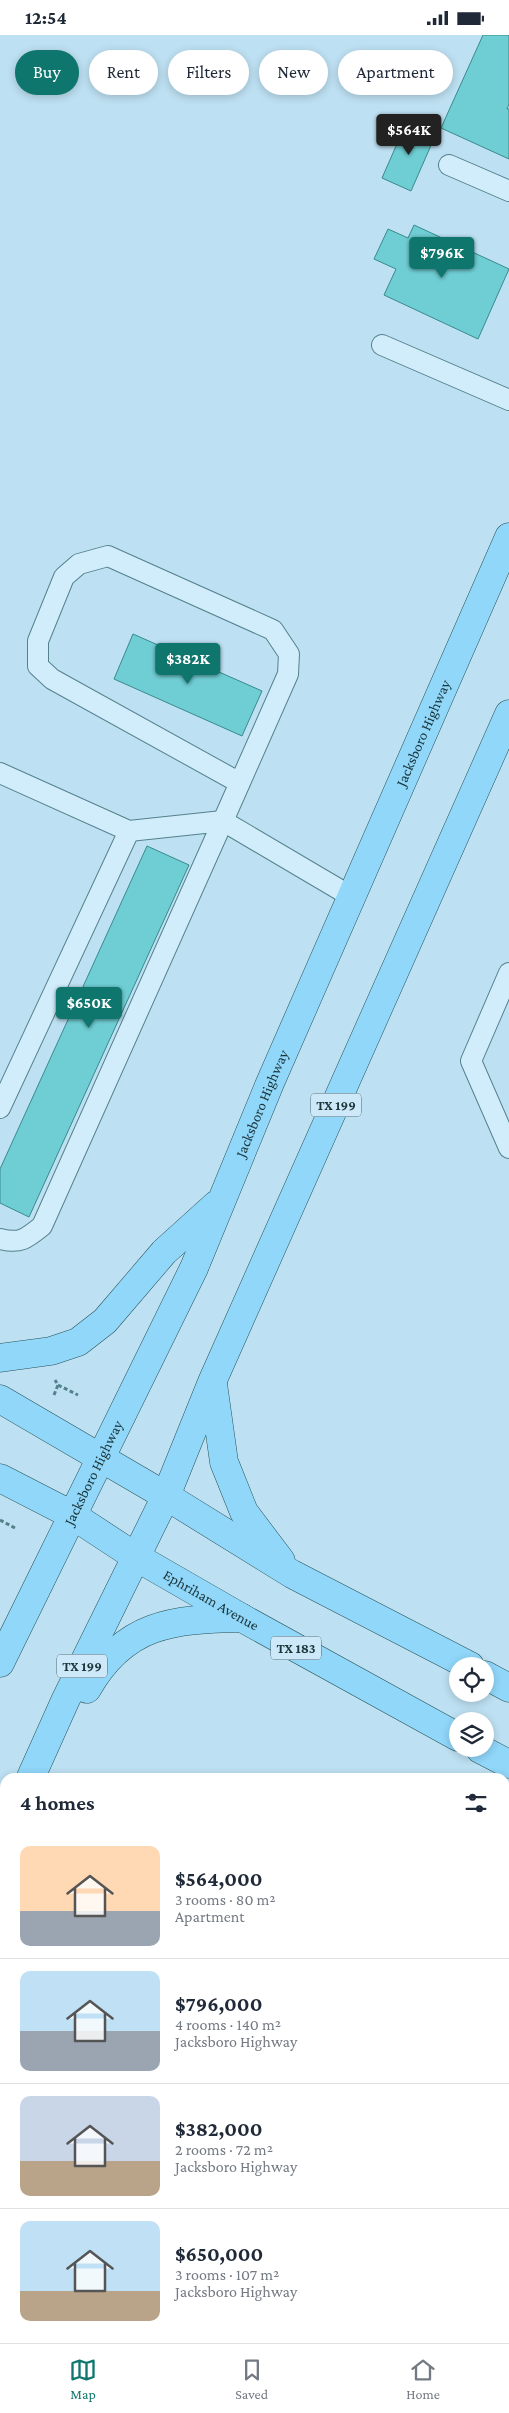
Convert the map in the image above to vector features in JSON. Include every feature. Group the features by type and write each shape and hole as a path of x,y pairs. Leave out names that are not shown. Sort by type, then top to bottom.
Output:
{"main road":[{"name":"Jacksboro Highway","path":"0,1657 194,1268 270,1083 509,537"},
{"name":"TX 199","path":"33,1773 64,1701 166,1496 212,1382 509,717"},
{"path":"0,1358 50,1351 78,1341 105,1321 164,1253 221,1201"},
{"path":"212,1382 224,1462 244,1512 292,1574"},
{"path":"0,1399 166,1496 292,1574 453,1657"},
{"name":"TX 183","path":"0,1478 72,1515"},
{"name":"Ephriham Avenue","path":"72,1515 136,1557 242,1618 449,1732"},
{"path":"39,1773 94,1677 110,1655 125,1642 157,1627 193,1619 242,1618"},
{"path":"494,1680 509,1688"},
{"path":"494,1756 509,1764"}],"lane":[{"path":"449,165 509,191"},
{"path":"382,345 509,400"},
{"path":"0,1239 12,1242 26,1239 42,1226 224,821 288,674 290,654 273,630 108,556 79,563 64,577 38,641 38,666 52,679 240,783"},
{"path":"0,773 129,831 224,821 352,897"},
{"path":"0,1108 129,831"},
{"path":"509,973 471,1061 502,1114 509,1148"}],"path":[{"path":"52,1372 58,1385 78,1395"},
{"path":"53,1397 58,1385"},
{"path":"0,1520 14,1528"}],"building":[{"path":"483,35 509,35 509,104 507,109 509,109 509,159 441,128"},
{"path":"407,121 436,134 411,191 382,178"},
{"path":"414,225 509,269 478,339 384,295 396,269 374,259 388,229 408,238"},
{"path":"133,634 262,691 242,736 114,679"},
{"path":"147,846 189,865 29,1217 0,1203 0,1169"}]}
